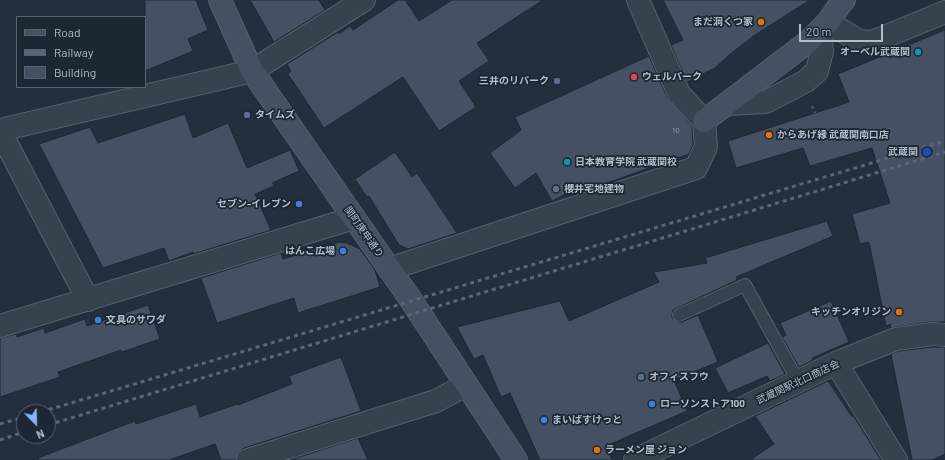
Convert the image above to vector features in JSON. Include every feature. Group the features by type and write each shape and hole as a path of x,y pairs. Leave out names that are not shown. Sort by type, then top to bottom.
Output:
{"street":[{"name":"関町庚申通り","path":"220,0 252,71 411,300 516,460"},
{"path":"88,300 0,131 252,71 364,0"},
{"path":"389,268 696,168 706,147 704,121 679,94 638,0"},
{"path":"704,121 796,52 824,26 844,0"},
{"path":"824,26 858,41 872,42 945,12"},
{"path":"727,104 766,102 806,81 817,71 822,51 824,26"},
{"path":"0,326 354,218"},
{"name":"武蔵関駅北口商店会","path":"635,460 836,363 896,339 934,334 945,335"},
{"path":"836,363 896,460"},
{"path":"248,460 436,401 466,385"}],"lane":[{"path":"679,315 745,284 798,381"}],"building":[{"path":"145,0 196,0 208,30 188,39 193,51 146,71"},
{"path":"250,0 319,0 325,10 274,42"},
{"path":"398,0 405,0 419,21 452,0 543,0 477,43 489,61 459,81 476,107 439,131 403,77 324,128 288,74 291,71 287,64 338,32 339,34 350,26 353,30"},
{"path":"663,0 810,0 755,35 715,68 687,82 671,45 683,40"},
{"path":"945,30 945,322 931,322 890,328 891,324 886,326 869,242 860,244 852,214 890,203 872,148 810,166 803,148 736,168 728,141 849,102 838,74"},
{"path":"649,56 668,99 692,126 693,145 689,154 601,185 568,193 552,201 536,173 515,188 490,153 521,130 515,117"},
{"path":"185,114 193,138 228,123 247,168 290,150 299,171 272,183 274,186 255,194 271,230 193,254 193,252 169,261 164,248 103,268 39,144 90,127 98,143"},
{"path":"395,152 412,177 417,173 457,233 408,249 399,245 369,196 367,197 355,179"},
{"path":"827,221 833,236 736,277 737,280 673,310 672,318 678,322 682,322 698,315 718,362 674,380 687,411 606,446 612,460 540,460 510,393 501,397 483,355 474,359 457,327 560,301 569,321 659,282 654,272 707,263 705,258"},
{"path":"339,242 347,243 360,249 375,270 380,287 298,313 294,298 217,323 201,278 281,253 283,259"},
{"path":"831,301 849,342 812,358 813,360 799,367 782,337 786,335 780,323"},
{"path":"148,305 160,339 122,352 121,350 58,372 60,377 0,397 0,338 16,334 17,337 44,328 45,333 85,319 87,326"},
{"path":"768,343 785,374 770,381 767,376 728,393 715,368"},
{"path":"945,347 945,454 932,460 912,460 891,354 899,351"},
{"path":"341,357 361,411 244,448 239,452 236,460 221,460 215,444 169,460 39,460 38,458 135,421 136,424 196,404 200,417 237,404 238,405 292,384 289,376"},
{"path":"828,381 852,417 853,415 881,460 750,460 774,444 755,416"},
{"path":"358,438 368,460 290,460"}],"railway":[{"path":"56,408 945,141"},
{"path":"56,423 945,152"},
{"path":"0,424 16,419"},
{"path":"0,440 16,435"}],"place":[{"name":"まだ洞くつ家","path":"761,22"},
{"name":"オーベル武蔵関","path":"918,52"},
{"name":"ウェルパーク","path":"634,77"},
{"name":"三井のリパーク","path":"557,81"},
{"name":"タイムズ","path":"247,115"},
{"name":"からあげ縁 武蔵関南口店","path":"769,135"},
{"name":"武蔵関","path":"927,152"},
{"name":"日本教育学院 武蔵関校","path":"567,162"},
{"name":"櫻井宅地建物","path":"556,189"},
{"name":"セブン-イレブン","path":"299,204"},
{"name":"はんこ広場","path":"343,251"},
{"name":"キッチンオリジン","path":"899,312"},
{"name":"文具のサワダ","path":"98,320"},
{"name":"オフィスフウ","path":"641,377"},
{"name":"ローソンストア100","path":"652,404"},
{"name":"まいばすけっと","path":"544,420"},
{"name":"ラーメン屋 ジョン","path":"597,450"}]}
